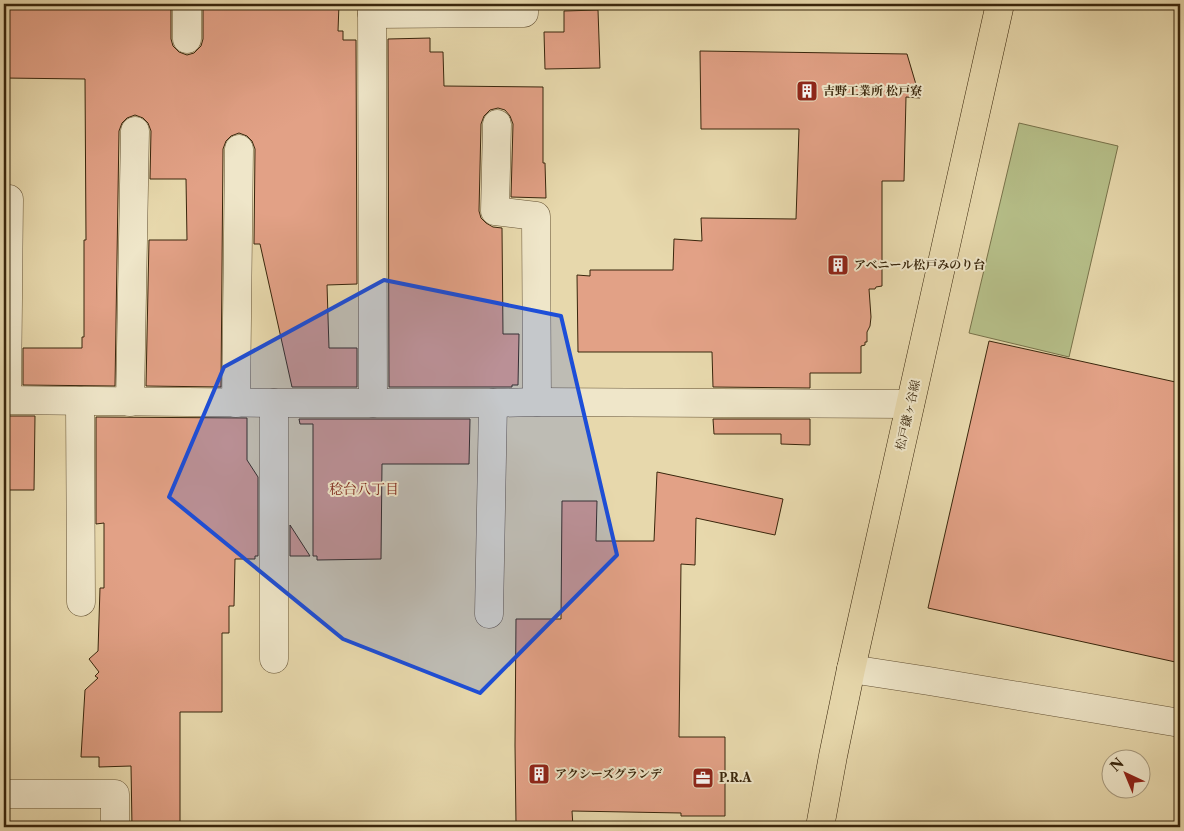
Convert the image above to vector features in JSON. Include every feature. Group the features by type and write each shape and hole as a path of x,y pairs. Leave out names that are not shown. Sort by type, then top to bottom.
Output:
{"main road":[{"name":"松戸鎌ヶ谷線","path":"820,827 851,669 1000,4"}],"street":[{"path":"187,4 187,40"},
{"path":"373,403 372,9 524,13 524,4"},
{"path":"497,124 495,211 536,216 537,402"},
{"path":"130,402 135,131"},
{"path":"236,403 239,149"},
{"path":"9,199 5,400 236,403 910,404"},
{"path":"80,401 81,602"},
{"path":"274,403 274,659"},
{"path":"489,614 494,403"},
{"path":"851,669 1180,723"},
{"path":"4,794 115,794 116,827"}],"highlighted area":[{"path":"384,280 561,316 617,555 480,693 343,639 169,497 224,367"}],"green space":[{"path":"1019,123 1118,146 1069,357 969,333"}],"building":[{"path":"4,4 171,4 171,39 173,46 179,52 187,55 194,53 201,46 203,39 203,4 339,4 338,31 343,31 343,40 356,40 357,284 327,285 329,348 357,348 357,387 292,387 260,244 254,244 255,149 252,141 247,136 239,133 231,136 226,141 223,149 221,387 146,386 149,240 187,240 186,179 150,179 151,131 148,123 143,118 135,115 127,118 122,123 119,131 115,386 23,385 23,348 82,348 82,337 84,337 84,240 86,240 85,79 4,78"},
{"path":"598,10 600,68 545,69 544,32 564,32 564,11"},
{"path":"430,38 430,52 443,52 444,86 543,87 543,163 545,163 546,198 511,197 513,124 505,110 498,108 490,110 484,116 481,124 479,211 481,218 486,223 493,227 502,228 503,334 519,334 518,385 512,385 512,387 389,387 388,39"},
{"path":"700,51 907,54 920,98 906,97 904,181 882,181 882,286 869,289 871,317 867,332 867,342 861,346 861,373 810,373 810,388 713,387 712,352 578,352 577,275 590,276 590,270 673,270 674,239 702,241 701,218 796,219 799,129 701,129"},
{"path":"989,341 1180,383 1180,663 928,608"},
{"path":"4,416 35,416 34,490 4,490"},
{"path":"96,417 247,418 247,460 258,477 258,556 255,556 255,559 235,559 234,606 229,606 229,633 222,633 222,712 180,712 180,824 170,824 170,827 132,827 131,766 99,767 99,757 81,757 85,690 98,678 95,676 99,672 89,659 98,651 100,588 104,588 104,523 96,524"},
{"path":"299,419 470,419 469,464 382,464 381,559 317,560 317,556 313,556 313,424 300,424"},
{"path":"713,419 810,419 810,445 781,444 781,434 714,434"},
{"path":"657,472 783,499 775,535 696,518 695,565 681,564 679,737 725,737 725,816 681,816 681,813 572,811 573,827 544,827 544,823 516,824 516,619 561,619 562,501 597,501 596,541 654,541"},
{"path":"290,525 310,556 290,556"}],"place":[{"name":"吉野工業所 松戸寮","path":"807,91"},
{"name":"アベニール松戸みのり台","path":"838,265"},
{"name":"アクシーズグランデ","path":"539,774"},
{"name":"P.R.A","path":"703,778"}],"district":[{"name":"稔台八丁目","path":"364,489"}]}
